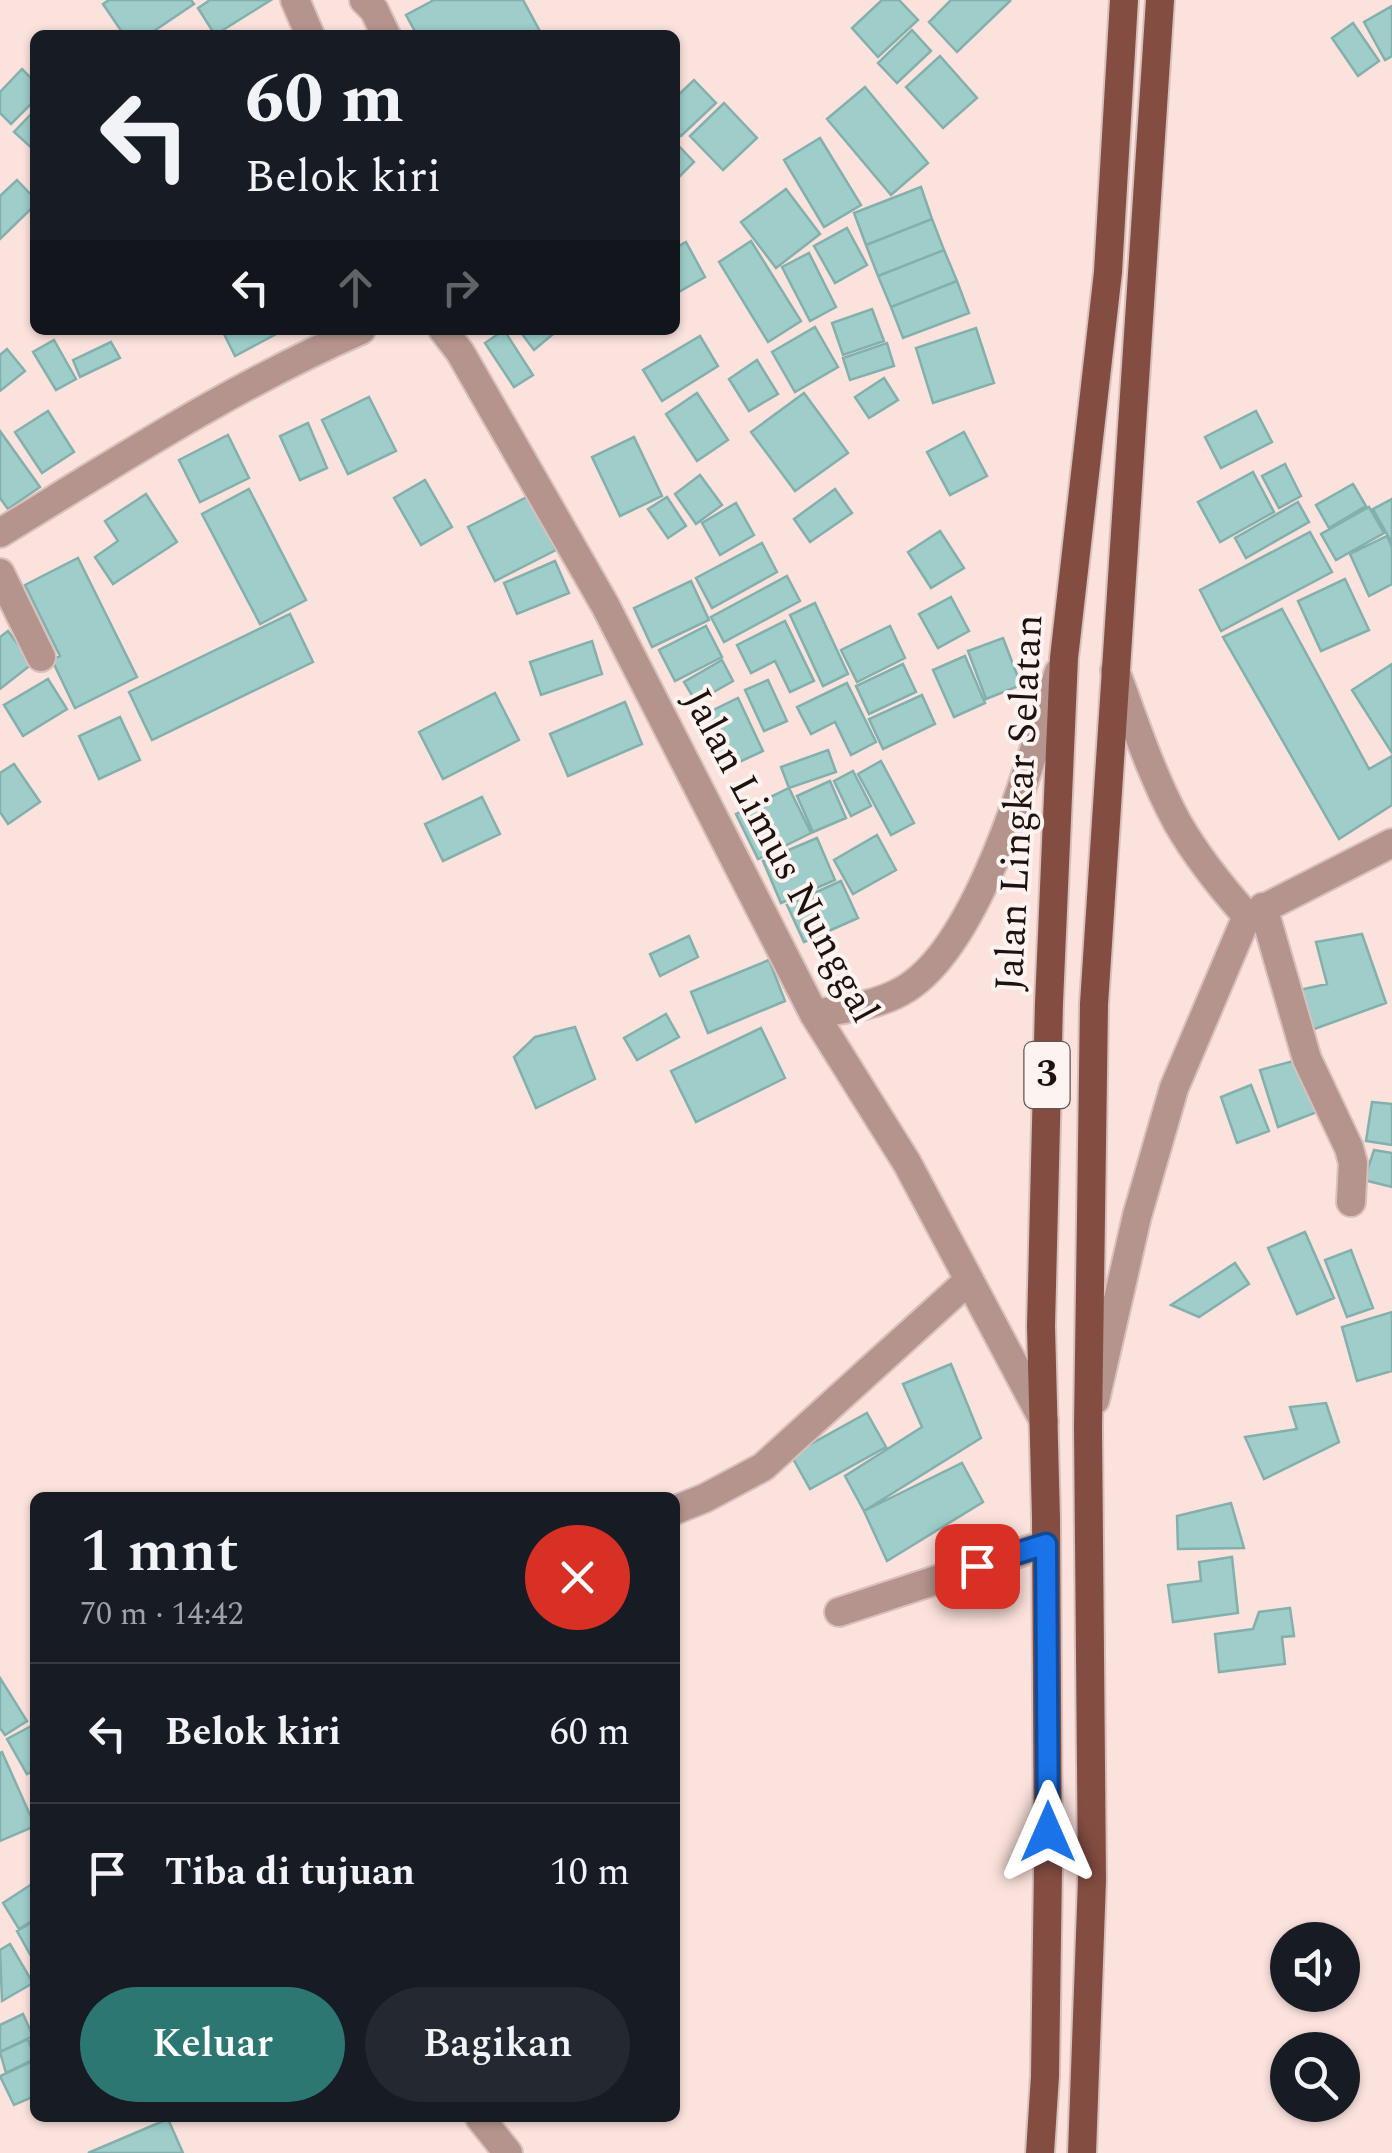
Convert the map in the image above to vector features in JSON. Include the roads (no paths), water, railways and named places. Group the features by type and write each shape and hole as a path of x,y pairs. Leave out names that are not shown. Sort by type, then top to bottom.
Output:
{"main road":[{"name":"Jalan Lingkar Selatan","path":"1040,2153 1048,1868 1041,1326 1049,1003 1064,658 1108,272 1124,0"},
{"name":"3","path":"1082,2153 1092,1880 1088,1427 1094,1004 1160,0"}],"street":[{"path":"295,0 308,30"},
{"path":"364,0 384,30"},
{"path":"0,533 154,439 303,355 349,335"},
{"name":"Jalan Limus Nunggal","path":"447,335 605,606 814,1014 907,1163 1044,1420"},
{"path":"0,573 41,657"},
{"path":"814,1014 880,1002 905,990 929,971 954,938 1008,824 1064,658"},
{"path":"1114,668 1154,774 1178,822 1213,877 1255,912 1307,1059 1350,1148 1351,1202"},
{"path":"1088,1427 1137,1216 1174,1088 1255,912 1392,843"},
{"path":"680,1508 763,1467 968,1281"},
{"path":"839,1612 1046,1544"},
{"path":"483,2122 508,2153"}]}
